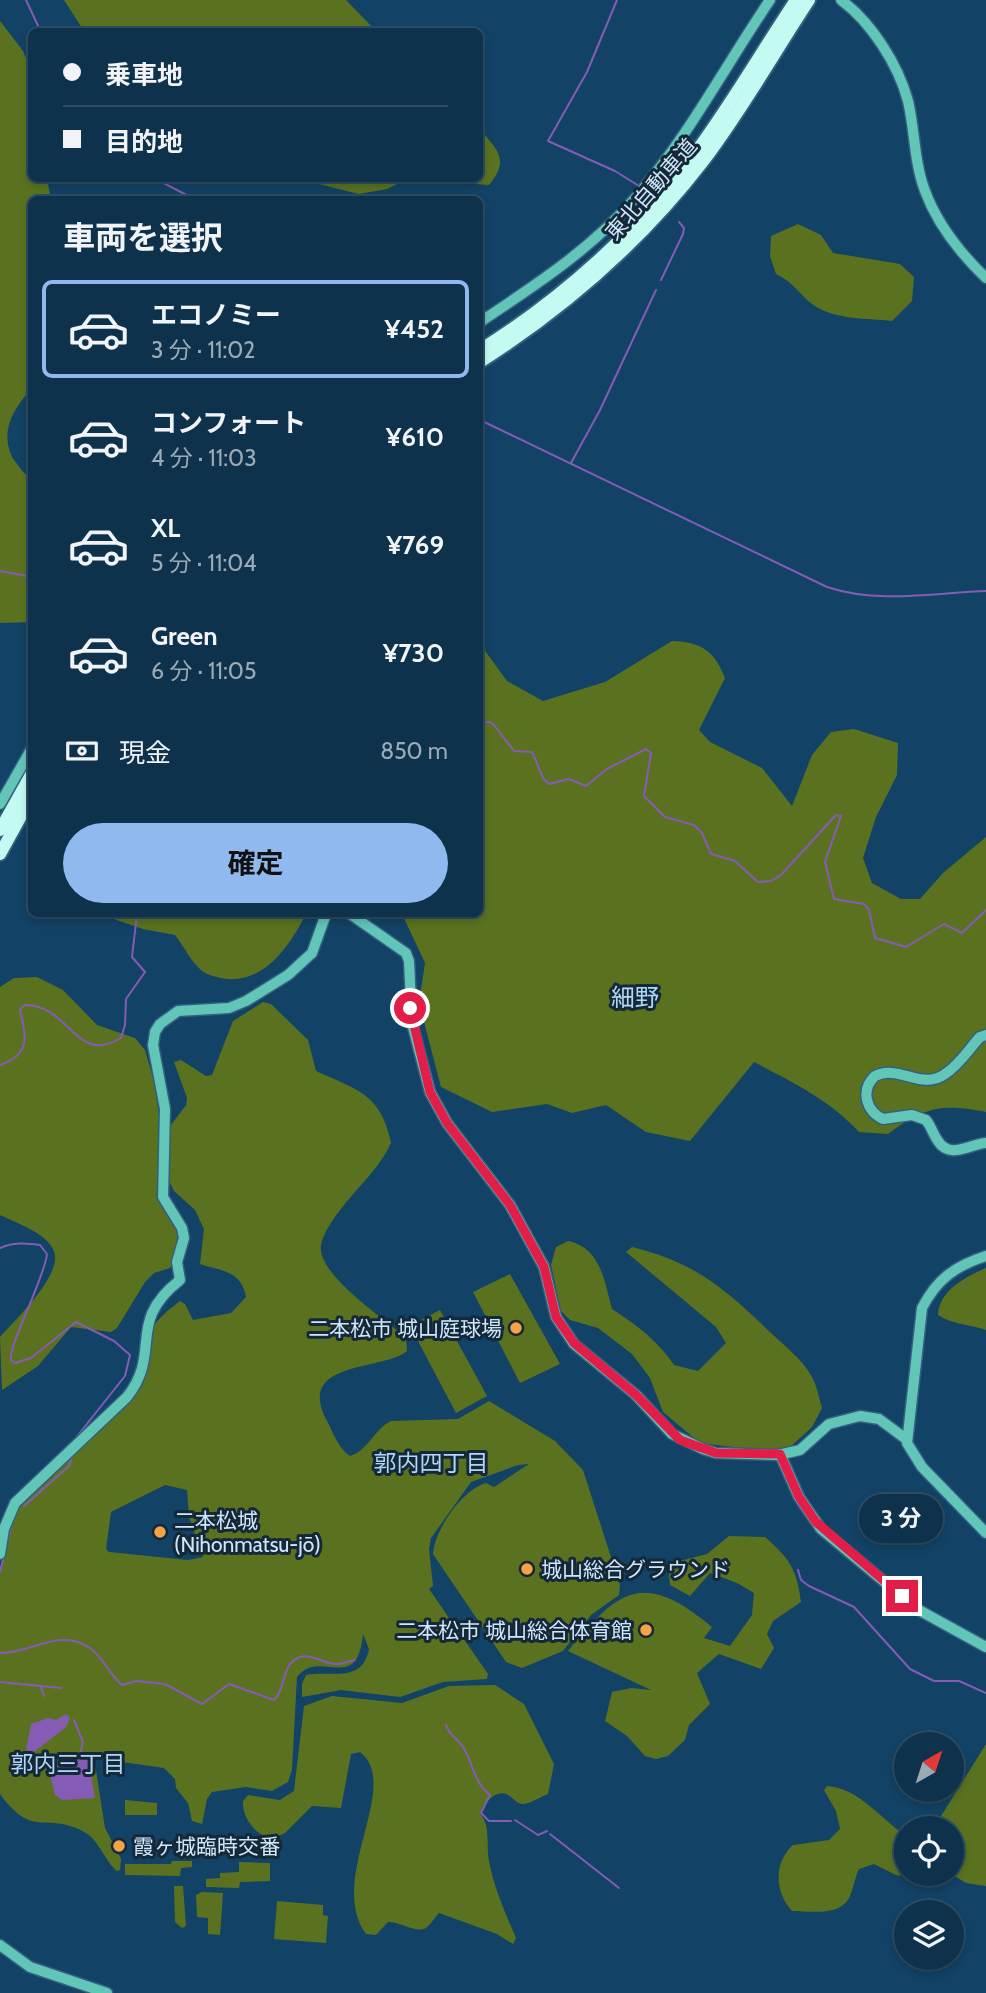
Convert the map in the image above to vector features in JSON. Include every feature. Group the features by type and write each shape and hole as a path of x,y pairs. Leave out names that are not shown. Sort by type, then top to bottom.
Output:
{"highway":[{"name":"東北自動車道","path":"483,348 579,277 648,210 695,154 796,0"},
{"name":"東北自動車道","path":"483,360 557,310 610,264 656,218 719,140 809,0"},
{"path":"0,830 28,781"},
{"path":"0,854 28,803"}],"street":[{"path":"483,320 570,258 637,196 678,143 770,0"},
{"path":"841,0 861,15 892,63 908,103 918,169 925,192 938,220 961,254 986,278"},
{"path":"0,804 28,754"},
{"path":"0,1554 4,1529 15,1503 127,1397 140,1381 145,1366 149,1316 161,1297 180,1280 177,1262 184,1238 182,1228 163,1197 165,1109 153,1045 155,1032 160,1024 178,1012 229,1008 289,975 312,953 325,917"},
{"path":"354,917 406,953 410,961 412,1023 430,1092 447,1123 510,1205 544,1267 551,1304 563,1331 574,1343 636,1395 680,1440 716,1453 780,1454 800,1450 829,1424 860,1416 879,1419 906,1440 922,1468 986,1533"},
{"path":"986,1035 938,1078 920,1080 890,1071 875,1076 870,1081 867,1101 870,1110 883,1119 912,1115 926,1120 939,1143 950,1150 959,1151 986,1143"},
{"path":"906,1440 922,1308 932,1289 949,1272 986,1256"},
{"path":"780,1454 799,1497 821,1529 917,1609 986,1647"},
{"path":"0,1945 30,1967 107,1993"}],"green space":[{"path":"64,0 346,0 373,28 82,28"},
{"path":"0,21 23,51 28,63 28,182 48,182 50,196 28,196 28,393 10,421 7,438 12,457 28,476 28,622 0,623"},
{"path":"483,133 496,150 500,162 499,169 489,185 448,182 483,182"},
{"path":"311,182 402,182 387,189 359,194"},
{"path":"798,224 821,235 833,253 900,264 914,277 912,301 892,321 842,316 815,306 776,274 770,256 771,236"},
{"path":"672,641 691,643 705,649 721,668 725,678 699,730 710,742 762,768 792,806 812,755 831,732 854,729 898,743 897,775 876,817 863,858 872,883 901,899 920,899 943,873 986,837 986,1112 945,1108 912,1118 888,1134 859,1132 823,1101 754,1062 690,1141 646,1132 606,1105 572,1113 547,1104 492,1112 441,1087 419,1003 425,963 403,917 483,917 483,648 507,681 543,701 605,682"},
{"path":"108,917 304,917 275,959 265,968 241,978 227,979 209,975 190,958 175,935 143,929"},
{"path":"37,977 63,990 97,1025 135,1038 145,1050 155,1085 159,1116 158,1195 177,1230 179,1240 170,1268 154,1273 145,1282 117,1328 111,1332 71,1327 38,1366 2,1390 0,1337 36,1297 55,1261 54,1251 45,1239 0,1215 0,987 14,978"},
{"path":"263,1002 271,1004 308,1040 316,1071 366,1096 381,1114 387,1127 391,1143 387,1151 332,1221 321,1245 322,1257 340,1282 406,1338 407,1351 396,1357 347,1370 332,1377 323,1386 320,1400 339,1444 350,1456 362,1450 380,1429 391,1421 458,1419 489,1401 555,1441 583,1470 620,1585 619,1595 591,1615 563,1651 522,1668 506,1662 433,1554 444,1522 459,1502 477,1487 486,1483 494,1487 529,1464 518,1465 471,1482 431,1538 429,1549 433,1586 429,1589 488,1674 487,1679 443,1682 400,1697 341,1690 302,1697 302,1684 306,1675 345,1673 360,1667 369,1649 363,1634 353,1663 336,1668 316,1666 306,1669 297,1677 292,1770 288,1782 272,1791 246,1787 212,1792 207,1799 202,1824 192,1821 188,1803 176,1788 175,1779 164,1768 94,1758 105,1828 121,1859 120,1870 117,1871 86,1833 61,1824 32,1821 22,1817 0,1794 0,1570 8,1529 17,1508 139,1390 146,1370 150,1335 158,1320 180,1301 185,1304 193,1320 231,1313 246,1297 240,1281 235,1277 200,1264 204,1229 195,1210 174,1191 167,1177 168,1129 186,1105 187,1098 174,1062 181,1060 206,1076 212,1075 233,1021","holes":["165,1485 187,1490 189,1517 203,1557 188,1560 109,1552 106,1549 111,1512"]},
{"path":"568,1241 588,1250 594,1258 603,1277 612,1309 646,1334 674,1365 698,1371 726,1343 716,1327 626,1252 632,1247 655,1253 692,1270 724,1291 794,1354 808,1371 822,1408 812,1427 788,1449 758,1450 700,1443 663,1412 650,1378 632,1354 598,1328 570,1320 561,1311 551,1265 556,1247"},
{"path":"986,1268 986,1330 955,1323 938,1315 939,1306 954,1286"},
{"name":"二本松市 城山庭球場","path":"510,1274 560,1364 520,1383 473,1292"},
{"path":"440,1310 487,1396 456,1413 410,1326"},
{"path":"729,1536 765,1537 773,1544 794,1572 801,1602 773,1621 767,1634 774,1648 761,1669 719,1654 697,1673 710,1704 689,1725 685,1740 668,1756 656,1759 645,1756 627,1736 605,1721 612,1692 631,1688 651,1690 568,1651 602,1613 618,1601 634,1594 650,1593 668,1598 712,1627 704,1638 730,1646 752,1615 754,1593 710,1573 690,1596 670,1585 668,1564 707,1554"},
{"path":"495,1685 524,1704 554,1764 548,1794 521,1804 506,1794 497,1794 486,1803 480,1814 486,1824 489,1861 494,1881 516,1938 513,1944 497,1934 439,1913 423,1929 388,1922 376,1935 366,1934 356,1912 354,1887 373,1787 371,1767 360,1752 351,1754 341,1808 312,1806 285,1833 273,1839 255,1830 243,1807 243,1801 248,1795 280,1800 294,1791 304,1706 332,1696 402,1703 449,1686"},
{"path":"986,1744 986,1886 964,1882 964,1816 941,1816 950,1802 964,1802 964,1779"},
{"path":"827,1786 849,1792 894,1826 894,1874 874,1864 859,1869 850,1896 840,1907 825,1911 792,1911 780,1887 779,1869 782,1860 793,1845 829,1840 840,1829 836,1811 824,1790"},
{"path":"125,1800 157,1803 157,1815 125,1815"},
{"path":"172,1861 192,1861 192,1867 181,1868 180,1876 125,1875 125,1864 171,1864"},
{"path":"239,1862 270,1863 270,1881 240,1882 239,1888 206,1887 206,1879 220,1878 220,1873 239,1872"},
{"path":"174,1886 183,1886 186,1926 182,1928 175,1922"},
{"path":"202,1892 223,1893 220,1935 208,1934 208,1918 197,1917 196,1895"},
{"path":"277,1901 323,1905 323,1915 328,1916 326,1943 274,1939"}],"shaded area":[{"path":"66,1714 70,1718 66,1727 34,1752 26,1750 31,1724 48,1718 56,1720"},
{"path":"66,1755 88,1757 95,1798 62,1800 55,1795 49,1770"}],"waterway":[{"path":"26,0 39,28"},
{"path":"617,0 587,72 548,141 615,171 639,186"},
{"path":"162,182 188,196"},
{"path":"661,280 683,234 684,228 679,222"},
{"path":"571,463 600,410 656,290"},
{"path":"483,421 827,587 886,596 986,591"},
{"path":"0,571 28,576"},
{"path":"483,723 490,722 494,725 514,751 532,752 543,778 549,784 569,779 586,786 607,769 646,749 651,753 644,796 665,817 694,825 702,833 711,854 735,861 758,882 771,881 781,875 836,815 841,816 825,862 834,899 864,904 869,910 875,938 906,947 944,924 962,933 986,910"},
{"path":"0,1065 17,1056 24,1044 20,1010 24,1005 40,1007 82,1040 93,1045 105,1045 121,1038 125,1025 126,999 145,972 132,957 137,917"},
{"path":"0,1248 15,1244 35,1244 40,1245 47,1254 11,1353 11,1360 15,1363 31,1358 76,1322 114,1341 130,1355 125,1376 71,1444"},
{"path":"24,1506 69,1466 73,1452"},
{"path":"0,1572 12,1523"},
{"path":"798,1570 801,1580 809,1586 854,1607 910,1669 934,1681 959,1681 986,1693"},
{"path":"0,1653 56,1641 79,1642 95,1652 122,1685 136,1681 165,1684 202,1704 229,1684 274,1700 280,1692 290,1664 301,1657 307,1656 332,1664 355,1660"},
{"path":"0,1682 61,1688"},
{"path":"41,1687 44,1696"},
{"path":"74,1720 83,1742 80,1755"},
{"path":"446,1725 467,1753 477,1779 490,1795 481,1813 489,1821 511,1821"},
{"path":"515,1820 538,1835 547,1831"},
{"path":"550,1834 619,1888"}],"place":[{"name":"二本松市 城山庭球場","path":"516,1328"},
{"name":"二本松城 (Nihonmatsu-jō)","path":"160,1532"},
{"name":"城山総合グラウンド","path":"527,1569"},
{"name":"二本松市 城山総合体育館","path":"646,1630"},
{"name":"霞ヶ城臨時交番","path":"119,1846"}],"district":[{"name":"細野","path":"635,997"},
{"name":"郭内四丁目","path":"431,1463"},
{"name":"郭内三丁目","path":"68,1764"}],"route":[{"path":"410,1008 430,1092 447,1123 510,1205 544,1267 551,1304 563,1331 636,1395 680,1440 716,1453 780,1454 799,1497 821,1529 902,1596"}]}
